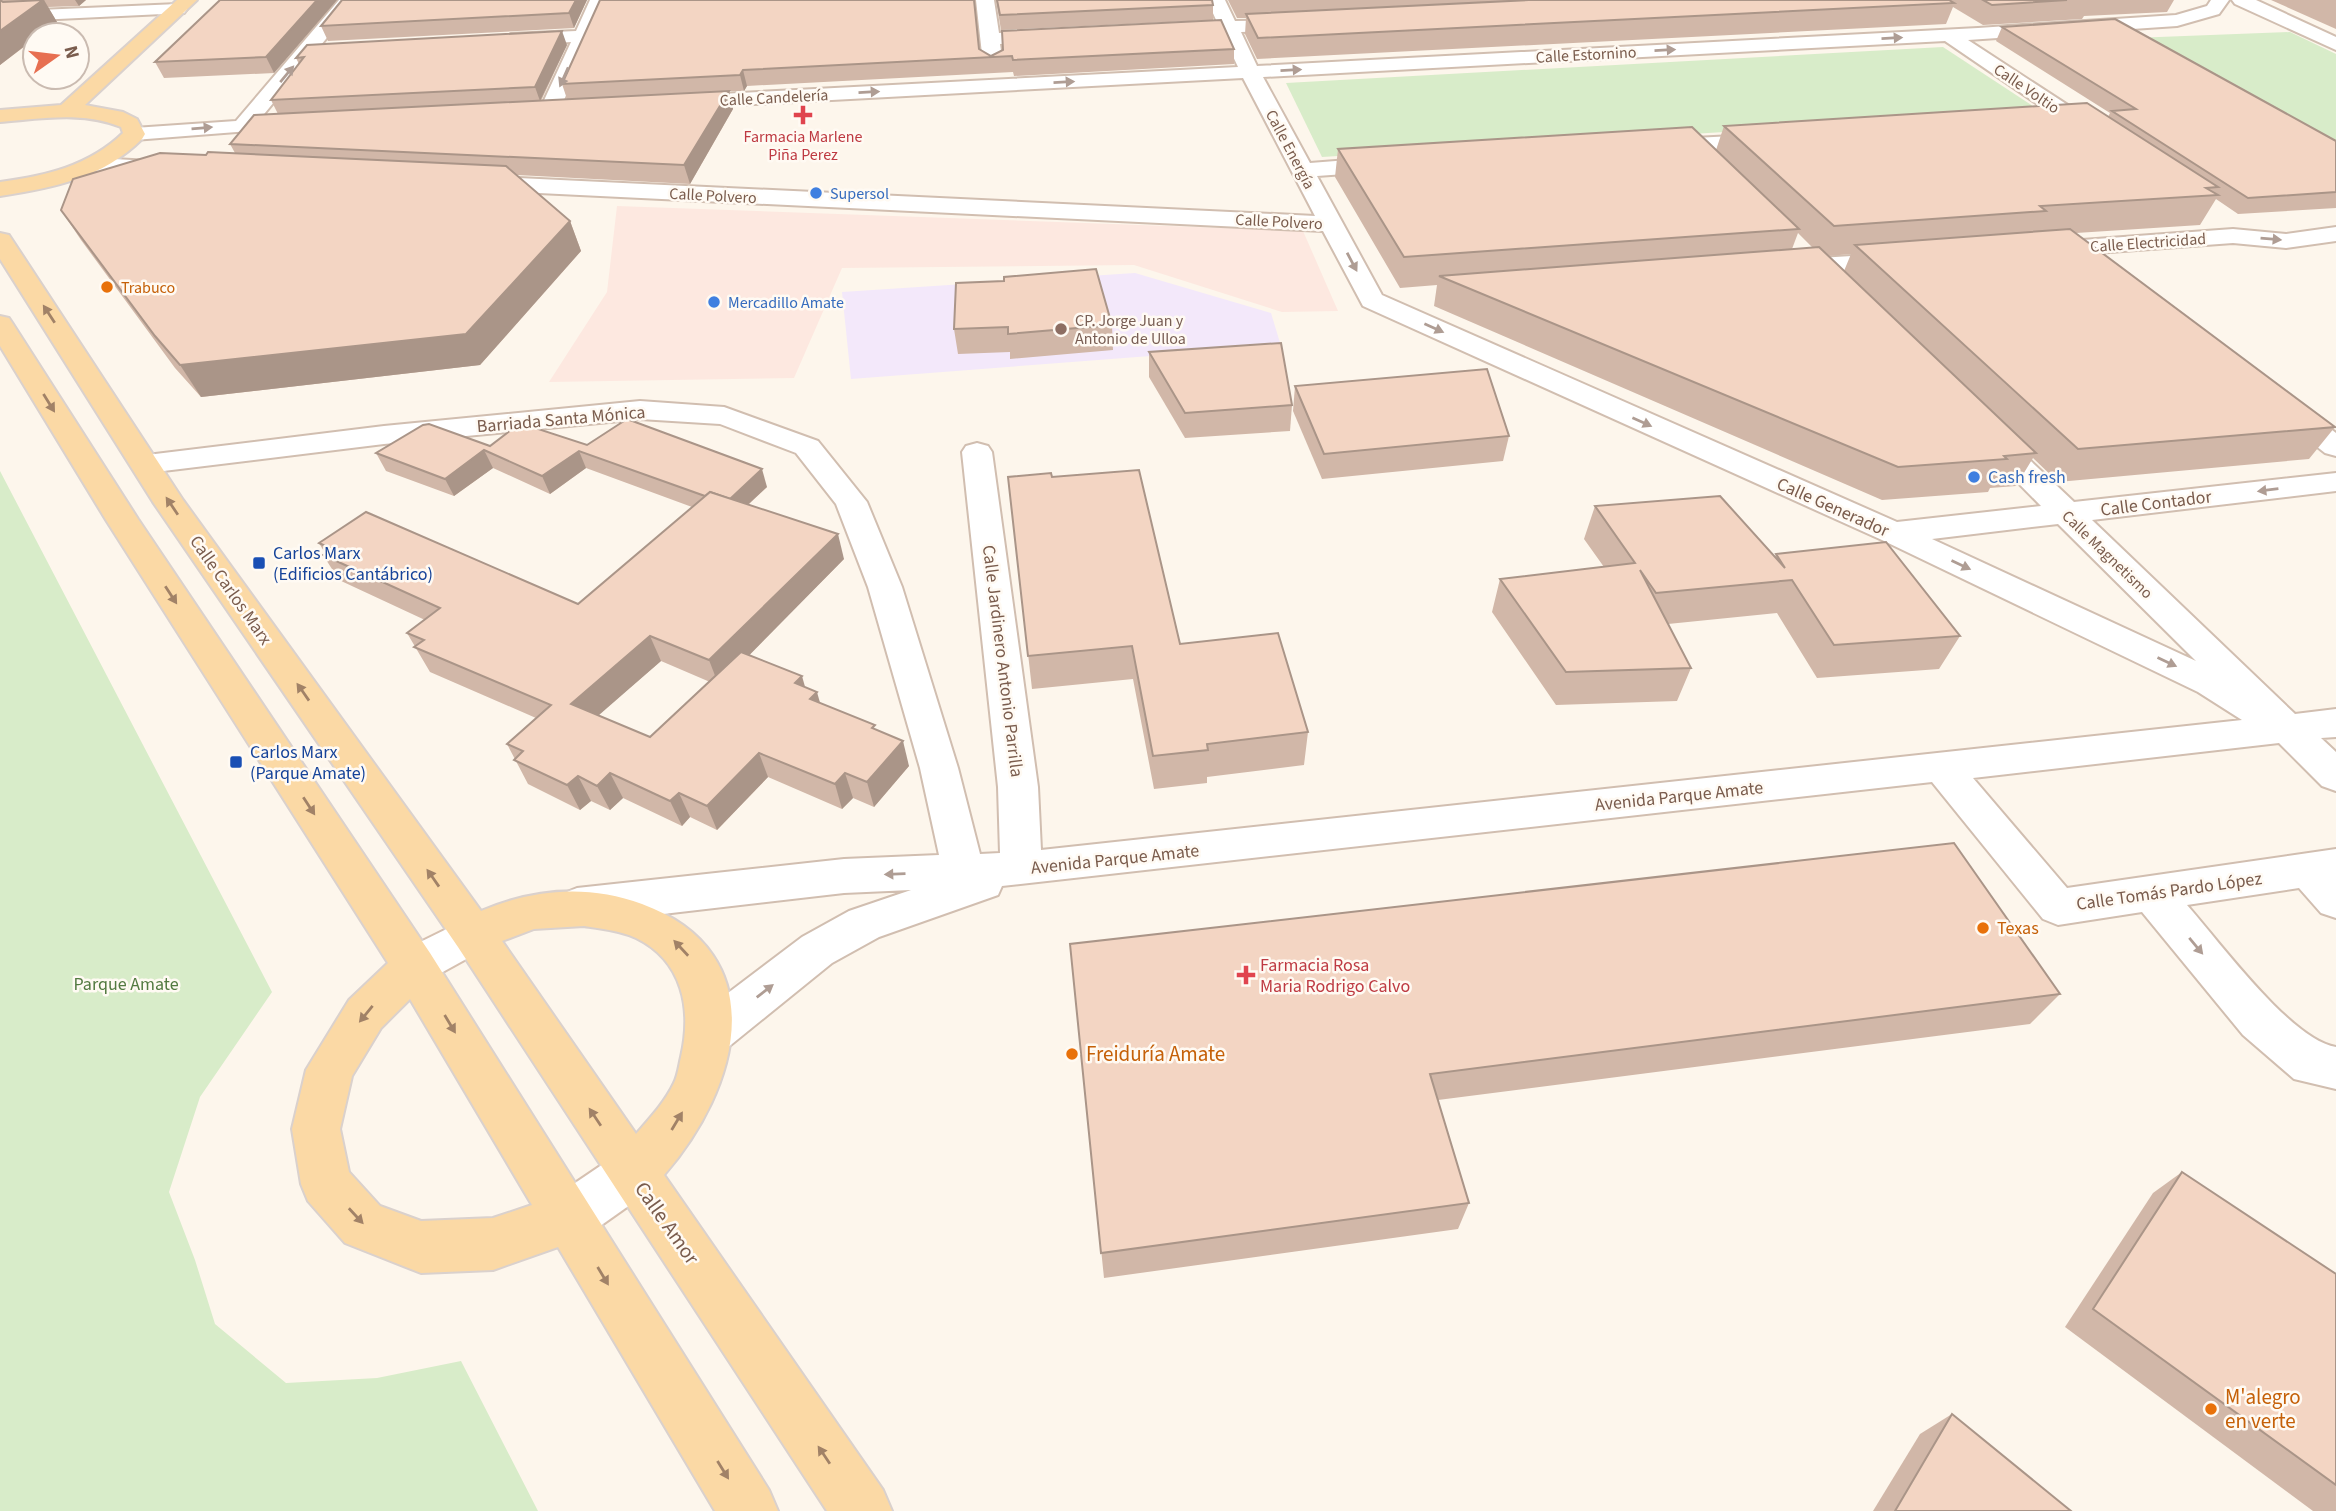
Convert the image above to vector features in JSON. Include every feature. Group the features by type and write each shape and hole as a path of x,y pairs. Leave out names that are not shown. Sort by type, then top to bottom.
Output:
{"main road":[{"path":"0,125 56,112 183,4"},
{"path":"0,116 56,112 115,115 130,123 134,134 121,149 95,164 24,186 0,190"},
{"path":"0,125 65,123 85,127 93,137 75,155 0,177"},
{"path":"0,209 24,186"},
{"name":"Calle Carlos Marx","path":"0,240 148,464 169,502 472,934"},
{"path":"0,324 122,520 414,966 748,1511"},
{"path":"472,934 508,918 542,910 597,908 645,920 683,946 706,984 711,1033 700,1080 673,1129 633,1173"},
{"name":"Calle Amor","path":"472,934 862,1511"},
{"path":"414,966 365,1014 330,1070 316,1129 326,1184 363,1225 421,1247 493,1244 568,1218"}],"street":[{"path":"0,28 37,0"},
{"path":"243,126 349,0"},
{"path":"550,109 599,0"},
{"name":"Calle Energía","path":"1216,0 1250,72 1372,300"},
{"path":"2241,0 2336,44"},
{"path":"990,1 990,39 996,86"},
{"path":"16,16 183,4"},
{"name":"Calle Estornino","path":"996,86 1978,34 2211,8"},
{"path":"1946,13 1978,34"},
{"path":"1149,31 1323,23"},
{"path":"2300,27 2336,25"},
{"path":"1783,26 1805,43"},
{"path":"990,39 1070,35"},
{"name":"Calle Voltio","path":"1948,35 2111,144"},
{"path":"486,41 582,36"},
{"path":"1603,36 1620,53"},
{"path":"1420,40 1437,62"},
{"path":"306,51 334,50"},
{"name":"Calle Candelería","path":"662,103 996,86"},
{"path":"524,111 578,108"},
{"path":"2049,123 2077,121"},
{"path":"134,134 310,122"},
{"path":"1634,148 1786,139"},
{"path":"1689,145 1718,173"},
{"path":"1302,170 1413,163"},
{"path":"95,164 196,170"},
{"name":"Calle Polvero","path":"451,182 1331,224"},
{"path":"2215,213 2238,228 2232,236"},
{"name":"Calle Electricidad","path":"2022,251 2232,236 2286,241 2336,234"},
{"path":"1785,238 1842,294"},
{"path":"2077,248 2110,273"},
{"path":"1758,270 1924,258"},
{"path":"1372,300 1427,296"},
{"name":"Calle Generador","path":"1372,300 1893,533 2211,683 2287,729"},
{"path":"2260,389 2336,447"},
{"name":"Barriada Santa Mónica","path":"148,464 384,435 640,410 724,415 807,447 851,502 885,587 939,768 964,872"},
{"name":"Calle Magnetismo","path":"1969,418 2287,729"},
{"name":"Calle Jardinero Antonio Parrilla","path":"977,452 1018,787 1021,869"},
{"name":"Calle Contador","path":"1893,533 2336,482"},
{"name":"Avenida Parque Amate","path":"542,910 844,876 1021,869 2336,723"},
{"path":"2287,729 2336,776"},
{"name":"Calle Tomás Pardo López","path":"1941,768 2058,907 2152,894 2327,880"},
{"name":"Avenida Parque Amate","path":"711,1033 817,950 864,924 1021,869"},
{"path":"2152,894 2259,1021 2311,1064 2336,1068"},
{"path":"414,966 472,934"},
{"path":"568,1218 633,1173"}],"shaded area":[{"name":"Mercadillo Amate","path":"617,206 1303,231 1338,311 1282,312 1134,265 842,268 794,378 549,382 607,292"},
{"name":"CP. Jorge Juan y Antonio de Ulloa","path":"1135,273 1271,313 1281,346 851,379 842,292"}],"green space":[{"path":"2290,32 2336,54 2336,152 2133,38"},
{"path":"1943,47 2042,112 1322,157 1286,83"},
{"name":"Parque Amate","path":"0,471 272,992 200,1097 169,1192 195,1260 215,1324 286,1383 377,1378 461,1361 538,1511 0,1511"}],"building":[{"path":"0,0 3,2 43,0 0,31"},
{"path":"220,0 317,0 266,57 155,62"},
{"path":"342,0 576,0 569,13 321,26"},
{"path":"600,0 974,0 979,49 991,56 1003,50 1002,31 1221,20 1234,49 1013,60 1012,56 743,70 740,75 562,84"},
{"path":"997,0 1212,0 1213,5 1000,15"},
{"path":"1529,0 1949,0 1954,3 1258,38 1246,14"},
{"path":"1983,0 2067,0 1992,5"},
{"path":"2115,19 2336,141 2336,192 2248,198 2112,111 2136,109 2002,27"},
{"path":"562,31 535,87 271,100 304,57 296,58 307,45"},
{"path":"729,91 684,165 230,144 254,115"},
{"path":"2087,103 2218,187 2206,188 2218,195 2040,206 2046,211 1834,226 1724,126"},
{"path":"1692,127 1799,229 1404,257 1338,149"},
{"path":"208,152 506,166 570,221 466,334 180,365 155,336 61,210 73,179 160,153 206,155"},
{"path":"2070,229 2335,427 2078,449 1855,245"},
{"path":"1819,247 2036,453 2004,456 2007,459 1898,467 1439,276"},
{"path":"1096,269 1112,325 1008,334 1008,327 954,329 956,283 1004,281 1004,277"},
{"path":"1281,343 1292,405 1185,413 1149,352"},
{"path":"1487,369 1509,436 1324,454 1295,386"},
{"path":"627,419 762,469 730,499 710,492 705,496 579,451 542,476 484,450 445,479 376,453 429,424 490,446 520,423 587,445"},
{"path":"1139,470 1180,644 1278,633 1308,732 1207,744 1208,750 1153,756 1132,646 1028,656 1008,477 1051,473 1052,477"},
{"path":"710,492 838,534 709,660 650,636 571,704 650,737 741,652 802,676 795,683 817,692 810,699 875,725 872,728 903,741 867,782 845,773 835,784 759,753 707,806 679,793 670,801 610,773 597,786 578,776 567,785 514,760 523,751 507,744 551,705 414,647 424,640 407,633 440,608 323,555 332,549 319,543 366,512 578,604"},
{"path":"1720,496 1785,568 1776,554 1886,542 1960,636 1834,645 1792,580 1656,593 1640,570 1691,668 1566,672 1500,579 1635,563 1595,506"},
{"path":"1954,843 2060,994 1430,1074 1469,1203 1101,1253 1070,944"},
{"path":"2182,1172 2336,1274 2336,1485 2093,1309"},
{"path":"1952,1414 2071,1511 1895,1511"}],"place":[{"name":"Farmacia Marlene Piña Perez","path":"803,115"},
{"name":"Supersol","path":"816,193"},
{"name":"Trabuco","path":"107,287"},
{"name":"Mercadillo Amate","path":"714,302"},
{"name":"CP. Jorge Juan y Antonio de Ulloa","path":"1061,329"},
{"name":"Cash fresh","path":"1974,477"},
{"name":"Carlos Marx (Edificios Cantábrico)","path":"259,563"},
{"name":"Carlos Marx (Parque Amate)","path":"236,762"},
{"name":"Texas","path":"1983,928"},
{"name":"Farmacia Rosa Maria Rodrigo Calvo","path":"1246,975"},
{"name":"Freiduría Amate","path":"1072,1054"},
{"name":"M'alegro en verte","path":"2211,1409"}]}
